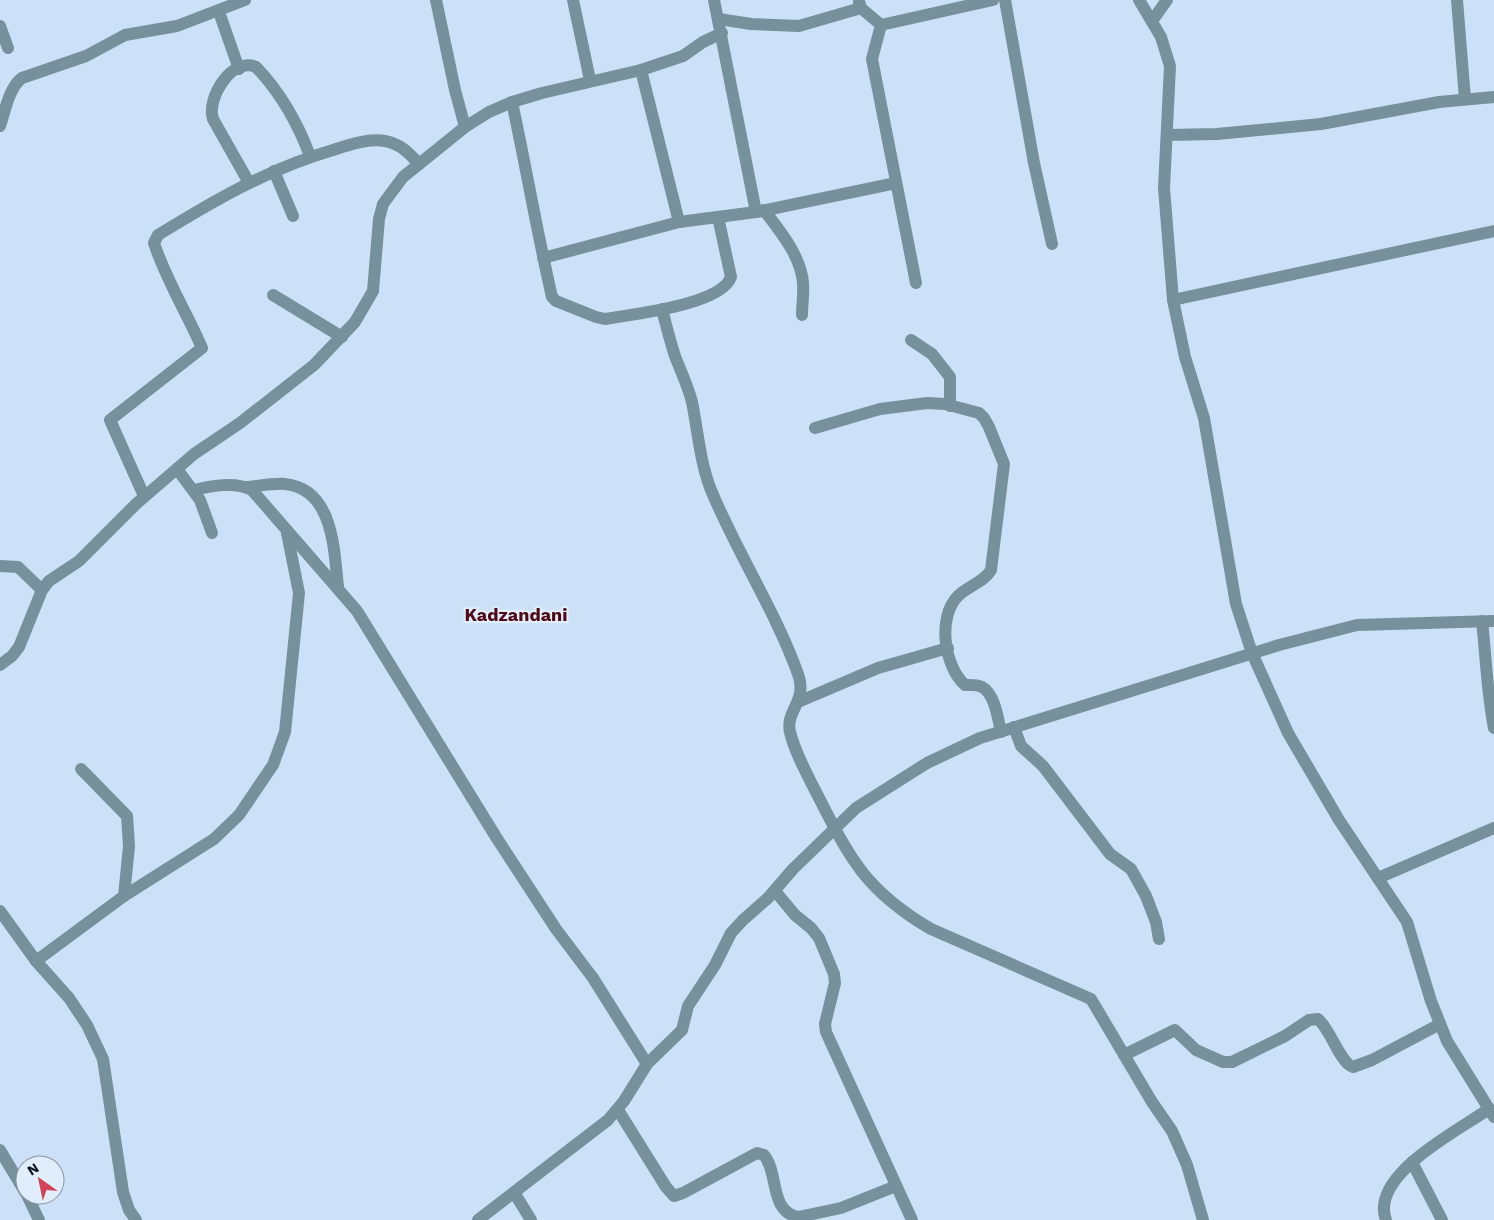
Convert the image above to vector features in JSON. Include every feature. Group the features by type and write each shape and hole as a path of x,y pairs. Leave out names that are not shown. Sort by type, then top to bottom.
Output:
{"street":[{"path":"0,126 11,95 22,78 86,56 125,35 176,26 219,12 245,0"},
{"path":"436,0 455,90 465,127"},
{"path":"573,0 590,80"},
{"path":"714,0 760,211 787,242 799,265 803,282 802,315"},
{"path":"881,25 993,0"},
{"path":"1005,0 1034,163 1052,244"},
{"path":"1139,0 1161,37 1170,66 1164,188 1167,246 1173,300 1185,357 1204,418 1236,604 1252,653 1288,732 1339,820 1407,922 1440,1024 1453,1053 1492,1113 1448,1135 1412,1162 1386,1191 1384,1206 1386,1220"},
{"path":"1152,21 1167,0"},
{"path":"1457,0 1465,98"},
{"path":"718,19 752,24 799,26 860,4 881,25"},
{"path":"219,12 239,69"},
{"path":"881,25 872,59 916,283"},
{"path":"0,26 8,48"},
{"path":"0,664 12,656 19,647 42,590 49,580 79,561 144,496 314,365 342,337 368,303 373,291 379,219 383,204 403,177 465,127 489,112 512,102 590,80 641,70 683,56 703,42 722,33"},
{"path":"248,181 211,113 212,104 222,81 239,69 252,66 268,80 299,127 310,156"},
{"path":"641,70 679,222"},
{"path":"1168,135 1217,134 1321,124 1465,98 1494,97"},
{"path":"512,102 552,296 563,304 596,318 605,319 692,302 716,293 729,284 730,270 718,217"},
{"path":"144,496 110,420 202,348 177,300 156,252 154,240 158,235 248,181 310,156 356,143 383,140 398,144 419,164"},
{"path":"274,170 293,216"},
{"path":"543,258 679,222 760,211 896,184"},
{"path":"1173,300 1494,231"},
{"path":"273,295 342,337"},
{"path":"662,309 675,356 686,382 698,445 711,490 769,606 798,675 801,695 789,722 790,731 796,749 834,830 856,866 872,886 917,921 931,929 1091,999 1179,1145 1203,1213 1203,1220"},
{"path":"911,340 932,354 950,377 950,406"},
{"path":"815,428 880,409 927,403 979,413 984,418 1002,458 1004,472 993,541 991,570 954,600 946,624 948,648 955,673 965,685 981,686 986,691 996,712 1001,732"},
{"path":"178,469 204,507 212,533"},
{"path":"194,490 214,486 247,487 286,484 301,489 320,503 329,523 338,588"},
{"path":"247,487 255,493 338,588 371,634 496,837 556,929 593,978 647,1064"},
{"path":"36,961 124,896 214,838 239,815 273,765 285,732 299,593 286,530"},
{"path":"0,566 18,567 42,590"},
{"path":"478,1220 515,1194 618,1110 647,1064 682,1030 688,1006 734,930 775,890 793,869 856,808 898,780 960,746 1252,653 1357,624 1488,621 1486,687 1494,728"},
{"path":"798,702 878,668 948,648"},
{"path":"1014,728 1021,746 1043,766 1110,854 1131,869 1146,896 1156,922 1159,940"},
{"path":"81,769 127,816 130,846 124,896"},
{"path":"1378,878 1494,828"},
{"path":"775,890 795,915 819,938 834,974 835,983 825,1024 826,1032 912,1220"},
{"path":"0,911 36,961 69,998 87,1024 103,1059 123,1192 129,1210 136,1220"},
{"path":"1124,1056 1175,1030 1196,1050 1223,1062 1232,1062 1285,1036 1309,1020 1318,1019 1332,1037 1347,1064 1353,1067 1372,1060 1440,1024"},
{"path":"618,1110 666,1187 674,1196 757,1153 764,1155 769,1162 779,1203 792,1216 807,1216 841,1208 896,1186"},
{"path":"0,1150 15,1175"},
{"path":"1412,1162 1442,1220"},
{"path":"515,1194 531,1220"},
{"path":"32,1205 39,1220"}],"district":[{"name":"Kadzandani","path":"516,614"}]}
